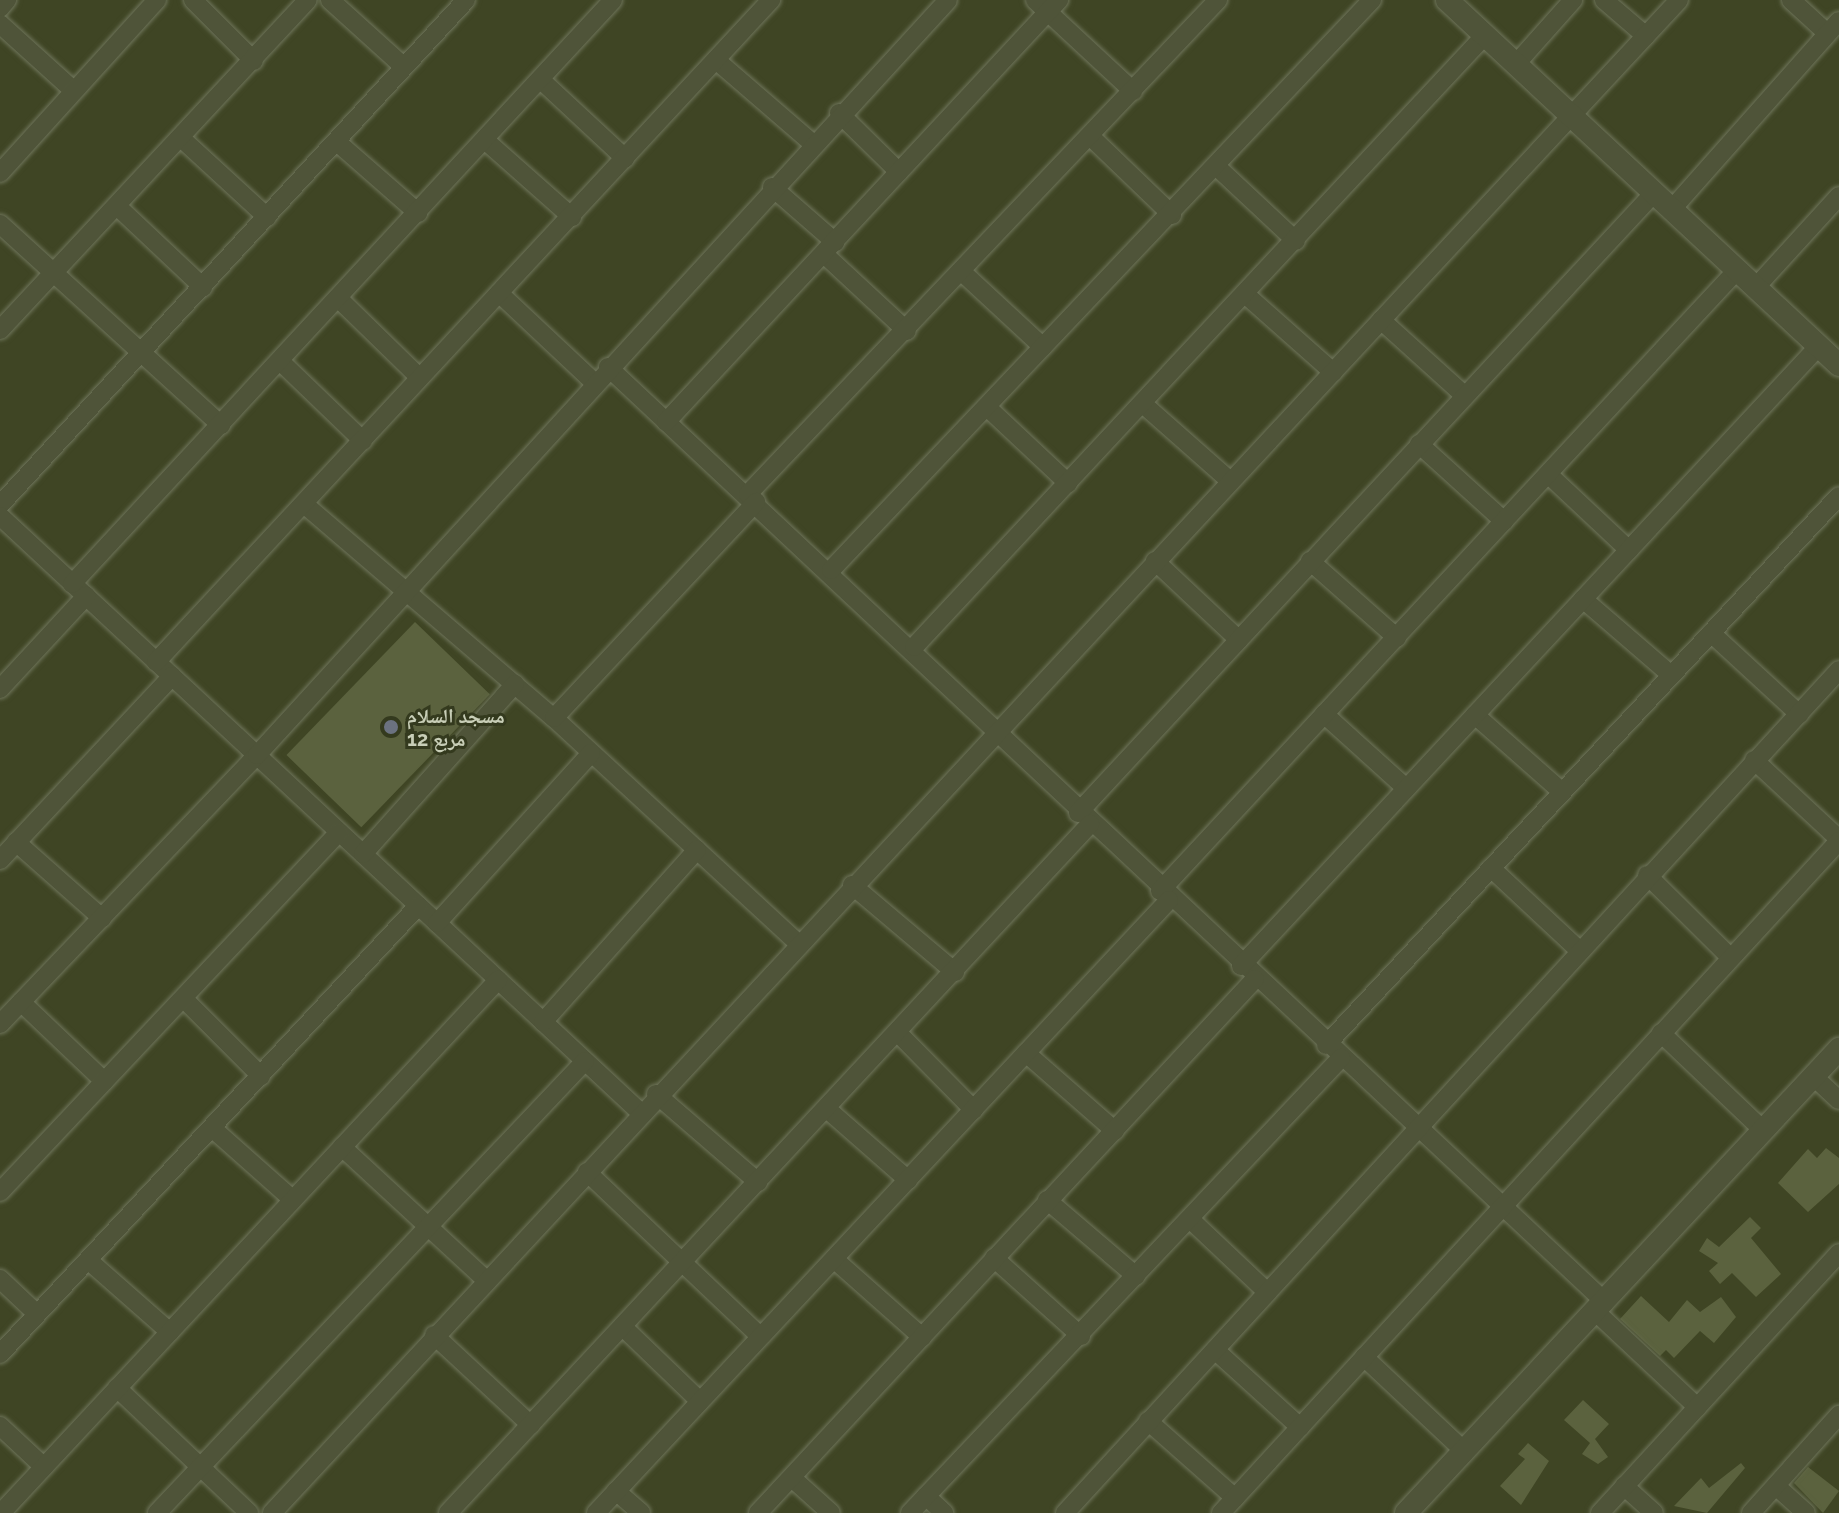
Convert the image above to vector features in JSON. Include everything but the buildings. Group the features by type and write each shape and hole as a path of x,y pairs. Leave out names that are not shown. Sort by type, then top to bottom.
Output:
{"street":[{"path":"0,8 7,0"},
{"path":"0,173 157,0"},
{"path":"193,0 254,61"},
{"path":"0,330 308,0"},
{"path":"330,0 403,66"},
{"path":"0,505 466,0"},
{"path":"0,689 79,590 221,425 613,0"},
{"path":"156,662 771,0"},
{"path":"0,1024 257,755 839,113 948,0"},
{"path":"554,718 752,498 1218,0"},
{"path":"831,570 1172,215 1372,0"},
{"path":"1241,966 1629,550 1833,356 1447,0"},
{"path":"1516,64 1573,0"},
{"path":"1604,0 1646,36"},
{"path":"281,1510 434,1335 656,1094 1573,117 1679,0"},
{"path":"1672,209 1833,27 1791,0"},
{"path":"666,422 899,172 1048,4 1133,91"},
{"path":"0,24 73,90"},
{"path":"914,647 1485,35"},
{"path":"716,60 812,143"},
{"path":"541,80 625,158"},
{"path":"839,113 899,172"},
{"path":"1090,136 1172,215"},
{"path":"181,138 267,217"},
{"path":"486,141 572,217"},
{"path":"337,142 418,213"},
{"path":"1217,167 1296,241"},
{"path":"772,187 907,331"},
{"path":"448,1513 955,972 1239,640 1463,394 1654,193"},
{"path":"1756,287 1839,196"},
{"path":"118,207 203,287"},
{"path":"0,224 139,355 221,425"},
{"path":"596,1513 974,1110 1324,714 1737,270"},
{"path":"962,272 1043,347"},
{"path":"499,293 595,383"},
{"path":"1245,294 1333,372"},
{"path":"338,298 419,377"},
{"path":"1381,320 1463,394"},
{"path":"280,361 363,441"},
{"path":"608,367 914,647 1165,896 1502,1207 1697,1407"},
{"path":"1143,404 1230,481"},
{"path":"988,408 1068,483"},
{"path":"1419,444 1504,521"},
{"path":"1548,474 1629,550"},
{"path":"1326,1045 1839,496"},
{"path":"304,504 554,718 798,943"},
{"path":"0,516 640,1112"},
{"path":"1155,561 1239,640"},
{"path":"1310,561 1397,638"},
{"path":"1583,599 1671,675"},
{"path":"1711,633 1799,714"},
{"path":"1065,1513 1415,1127 1839,670"},
{"path":"0,860 172,676"},
{"path":"363,854 515,684"},
{"path":"1324,714 1406,788"},
{"path":"1475,715 1562,792"},
{"path":"437,923 591,753"},
{"path":"1221,1513 1839,840 1754,760"},
{"path":"2,1187 184,999 339,832"},
{"path":"16,842 102,918"},
{"path":"543,1022 697,850"},
{"path":"1491,868 1579,950"},
{"path":"1647,875 1730,957"},
{"path":"852,885 955,972"},
{"path":"0,1354 418,906"},
{"path":"758,1513 1255,979"},
{"path":"1,1513 498,980"},
{"path":"184,999 261,1076"},
{"path":"21,1002 104,1081"},
{"path":"898,1033 974,1110"},
{"path":"1661,1033 1763,1130"},
{"path":"1406,1513 1839,1049"},
{"path":"1026,1053 1115,1131"},
{"path":"910,1513 1192,1221 1341,1058"},
{"path":"157,1513 585,1061"},
{"path":"1813,1076 1839,1100"},
{"path":"656,1094 758,1182"},
{"path":"827,1109 908,1180"},
{"path":"212,1128 292,1199"},
{"path":"342,1147 486,1280"},
{"path":"587,1172 760,1336"},
{"path":"1047,1200 1136,1276"},
{"path":"1192,1221 1267,1292"},
{"path":"994,1258 1081,1336"},
{"path":"834,1259 922,1337"},
{"path":"88,1260 170,1332"},
{"path":"1600,1513 1697,1407 1835,1265"},
{"path":"0,1279 37,1314"},
{"path":"623,1327 700,1401"},
{"path":"434,1335 531,1425"},
{"path":"1215,1350 1300,1427"},
{"path":"1364,1357 1464,1451"},
{"path":"117,1388 249,1513"},
{"path":"1751,1513 1839,1415"},
{"path":"1148,1421 1235,1498"},
{"path":"0,1426 44,1467"},
{"path":"792,1478 831,1513"},
{"path":"1624,1486 1654,1513"},
{"path":"1776,1486 1806,1513"},
{"path":"616,1491 641,1513"},
{"path":"926,1496 944,1513"}],"place":[{"name":"مسجد السلام مربع 12","path":"391,727"}]}
